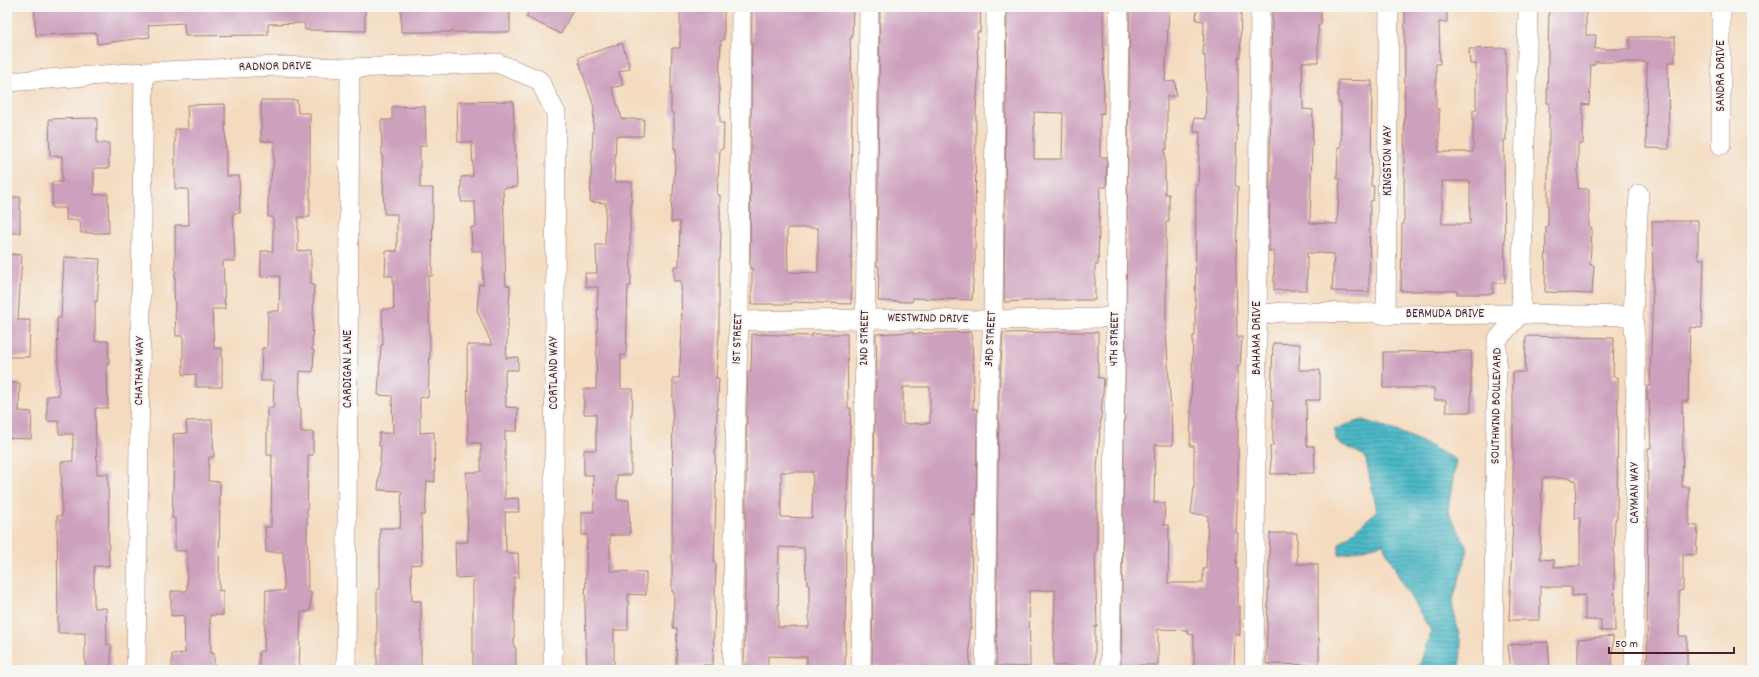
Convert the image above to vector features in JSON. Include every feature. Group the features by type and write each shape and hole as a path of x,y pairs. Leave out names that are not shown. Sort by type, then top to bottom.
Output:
{"street":[{"name":"1ST STREET","path":"732,670 736,398 739,321 741,7"},
{"name":"2ND STREET","path":"861,670 869,7"},
{"name":"3RD STREET","path":"985,670 988,394 993,320 996,7"},
{"name":"4TH STREET","path":"1110,670 1119,7"},
{"name":"BAHAMA DRIVE","path":"1254,670 1260,7"},
{"name":"KINGSTON WAY","path":"1386,315 1389,7"},
{"path":"1520,314 1528,7"},
{"name":"SANDRA DRIVE","path":"1721,7 1721,145"},
{"name":"RADNOR DRIVE","path":"7,82 144,72 276,66 350,68 497,63 540,80"},
{"name":"CARDIGAN LANE","path":"346,670 350,68"},
{"name":"CHATHAM WAY","path":"136,670 144,72"},
{"name":"CORTLAND WAY","path":"540,80 556,113 552,670"},
{"name":"CAYMAN WAY","path":"1634,670 1636,348 1633,316 1639,194"},
{"name":"BERMUDA DRIVE","path":"1258,315 1282,312 1376,313 1386,315 1520,314 1633,316"},
{"name":"SOUTHWIND BOULEVARD","path":"1493,670 1498,340 1520,314"},
{"name":"WESTWIND DRIVE","path":"739,321 866,319 993,320 1101,318 1116,316"}],"water":[{"path":"1362,420 1386,427 1410,437 1456,460 1448,510 1468,550 1452,603 1461,644 1460,670 1414,670 1420,664 1431,631 1403,585 1383,544 1339,555 1339,544 1377,511 1365,456 1337,442 1334,429"}],"building":[{"path":"34,7 365,7 365,31 305,30 304,23 268,24 268,35 185,36 184,23 148,25 150,37 97,44 96,33 36,35"},
{"path":"401,7 510,7 510,32 401,32"},
{"path":"531,7 574,7 561,34 526,17"},
{"path":"880,7 981,7 980,32 977,32 978,82 976,110 975,263 972,300 913,298 912,302 878,301 879,266 877,266"},
{"path":"1007,7 1062,9 1062,7 1103,7 1104,113 1100,113 1100,157 1107,157 1106,187 1100,187 1098,265 1095,265 1095,300 1004,302","holes":["1034,112 1063,113 1062,159 1034,159"]},
{"path":"1130,7 1169,9 1165,82 1175,81 1176,96 1167,96 1167,149 1165,149 1165,194 1169,194 1169,222 1166,222 1166,330 1173,445 1155,445 1154,503 1165,503 1164,525 1169,525 1168,583 1203,583 1203,569 1206,569 1208,515 1191,514 1194,487 1194,446 1190,446 1193,336 1195,336 1196,185 1198,185 1200,132 1194,132 1194,118 1205,119 1206,99 1205,56 1203,56 1204,21 1196,20 1197,7 1241,7 1240,57 1238,57 1238,112 1235,186 1238,186 1236,261 1237,337 1242,337 1240,366 1238,366 1238,485 1236,533 1238,533 1236,569 1238,569 1240,635 1235,635 1234,670 1194,670 1194,635 1188,634 1188,630 1158,629 1158,665 1121,665"},
{"path":"1272,7 1321,7 1321,25 1318,25 1318,62 1302,62 1303,109 1313,110 1310,223 1337,224 1340,179 1337,179 1338,147 1341,147 1341,103 1338,103 1338,80 1372,81 1371,186 1374,186 1373,201 1370,201 1369,292 1332,291 1334,254 1320,253 1307,253 1307,290 1274,290 1274,251 1269,251"},
{"path":"1405,7 1447,7 1447,22 1439,22 1440,64 1436,64 1436,109 1439,109 1439,152 1473,152 1473,110 1476,110 1476,64 1470,64 1469,49 1506,48 1506,140 1504,140 1505,283 1493,283 1493,294 1457,294 1457,291 1401,291 1402,224 1404,224","holes":["1442,181 1470,181 1470,224 1442,224"]},
{"path":"1549,7 1586,7 1586,35 1596,35 1595,49 1630,49 1630,37 1675,37 1675,62 1668,62 1669,149 1646,148 1647,62 1595,62 1595,65 1591,65 1589,105 1583,104 1583,144 1578,144 1578,189 1589,189 1589,228 1592,228 1590,265 1594,265 1592,294 1545,292 1546,226 1548,226 1549,103 1547,103"},
{"path":"853,8 852,38 850,38 852,85 851,304 792,302 792,304 752,304 752,268 750,268 752,9","holes":["818,228 818,273 788,272 787,229"]},
{"path":"680,11 724,11 724,40 721,40 719,85 720,123 724,123 723,149 720,149 717,195 720,195 721,232 719,259 719,334 716,378 719,378 715,451 716,497 714,563 716,563 713,665 676,665 677,628 673,628 673,378 679,378 682,334 681,281 674,281 674,266 679,266 680,222 671,222 676,149 674,149 674,113 671,113 671,77 672,48 680,48"},
{"path":"622,43 630,68 619,72 623,85 612,88 622,119 644,119 643,136 616,136 614,182 632,182 630,233 631,286 628,286 626,355 621,355 621,389 633,389 631,414 631,475 617,475 617,500 629,500 630,535 610,535 610,571 646,572 646,595 628,594 628,630 614,630 614,670 587,670 585,607 587,535 582,535 582,512 594,512 593,475 584,475 584,450 596,450 596,414 584,414 584,389 596,389 598,287 586,287 585,273 597,273 596,245 605,245 606,203 590,202 594,107 579,62 579,57"},
{"path":"261,100 297,100 298,113 310,113 310,217 298,217 298,251 311,250 311,285 314,285 312,350 314,350 313,372 300,371 299,408 301,408 301,432 313,432 313,455 308,455 307,527 308,592 311,592 310,612 301,612 299,670 259,670 259,651 264,651 266,590 284,591 283,552 266,552 265,527 271,527 272,455 267,455 267,408 273,408 274,381 261,381 262,348 267,348 268,311 279,311 280,276 261,277 261,251 273,251 273,217 268,217 268,194 274,161 274,141 261,141"},
{"path":"513,101 517,187 503,188 506,285 510,286 506,358 518,357 518,370 506,370 505,373 506,407 518,408 517,431 505,431 505,499 518,498 519,512 505,512 506,553 518,553 519,577 514,577 514,648 516,648 516,670 473,670 473,577 456,578 455,542 468,542 466,472 481,472 481,443 468,443 467,345 492,345 477,310 479,284 483,285 483,251 472,251 471,227 476,227 475,202 461,202 461,177 473,176 472,142 458,142 457,102"},
{"path":"225,104 226,176 239,176 240,213 233,213 235,261 223,261 225,309 212,309 214,348 222,348 222,387 196,387 196,374 183,375 183,336 176,336 174,285 175,225 189,225 188,189 175,189 175,129 188,129 187,105"},
{"path":"425,106 426,146 420,146 420,188 433,188 432,276 428,276 430,348 428,398 420,397 420,433 434,432 435,482 427,481 425,515 421,515 422,564 411,565 412,601 421,601 421,670 377,670 377,589 380,589 380,528 400,528 402,491 378,490 381,446 379,446 379,433 393,433 392,396 378,395 381,345 383,345 382,309 394,309 393,276 385,276 386,251 397,251 397,214 384,214 381,120 392,120 392,107"},
{"path":"97,118 97,143 109,143 109,168 94,168 94,195 108,194 109,233 81,233 80,220 66,220 66,208 52,208 52,182 62,182 62,156 50,156 49,119"},
{"path":"7,197 20,197 20,233 7,233"},
{"path":"1652,221 1698,221 1698,259 1704,259 1702,328 1690,327 1688,401 1682,401 1682,487 1689,487 1689,525 1698,526 1696,555 1683,554 1683,590 1679,591 1679,636 1687,636 1687,668 1647,668 1648,448 1651,448 1647,386 1650,386 1653,283"},
{"path":"7,254 22,255 18,320 30,320 29,357 7,357"},
{"path":"64,257 100,259 97,302 95,301 95,341 108,341 108,408 95,408 97,474 108,474 109,566 94,566 94,608 106,608 107,645 111,644 111,670 85,670 85,633 58,633 57,516 62,516 61,462 73,461 73,434 59,434 59,421 47,421 47,396 59,395 57,318 61,318"},
{"path":"913,332 913,334 971,332 974,371 973,409 977,409 976,515 972,515 971,629 969,629 970,667 927,669 927,667 872,666 875,395 877,372 876,334","holes":["903,387 930,387 930,423 903,424"]},
{"path":"1098,332 1098,378 1104,378 1097,470 1097,552 1095,552 1097,627 1095,626 1095,666 1053,666 1055,590 1029,591 1030,667 996,666 999,394 1003,333"},
{"path":"752,334 812,336 812,334 847,334 848,408 851,408 846,518 845,670 807,670 807,657 768,656 768,670 744,670 747,409 748,371 751,371","holes":["781,472 813,472 812,518 781,517","779,547 804,548 807,584 809,584 809,627 778,627"]},
{"path":"1526,336 1614,338 1613,377 1618,377 1617,519 1615,519 1614,556 1615,631 1601,631 1601,620 1585,620 1585,595 1572,596 1572,587 1540,587 1540,620 1509,620 1513,516 1513,372 1525,372","holes":["1542,478 1572,478 1572,480 1576,480 1575,518 1580,518 1580,566 1554,567 1554,560 1540,559"]},
{"path":"1273,343 1300,344 1299,370 1320,370 1320,400 1306,400 1307,446 1314,446 1315,473 1271,474 1270,446 1273,446 1273,400 1271,400"},
{"path":"1471,351 1471,412 1446,412 1446,400 1434,400 1434,388 1383,388 1383,352"},
{"path":"7,383 20,383 19,411 32,412 31,439 7,438"},
{"path":"212,420 214,457 209,457 208,481 220,482 219,591 223,590 223,615 210,615 211,653 214,653 214,670 172,670 172,654 185,653 184,615 171,616 171,591 187,591 187,551 175,551 175,518 172,518 174,455 173,434 187,433 186,421"},
{"path":"1270,533 1297,533 1297,564 1318,564 1319,665 1266,664"},
{"path":"1613,636 1612,670 1578,670 1578,639"},
{"path":"1548,642 1550,670 1511,670 1508,645"}]}
